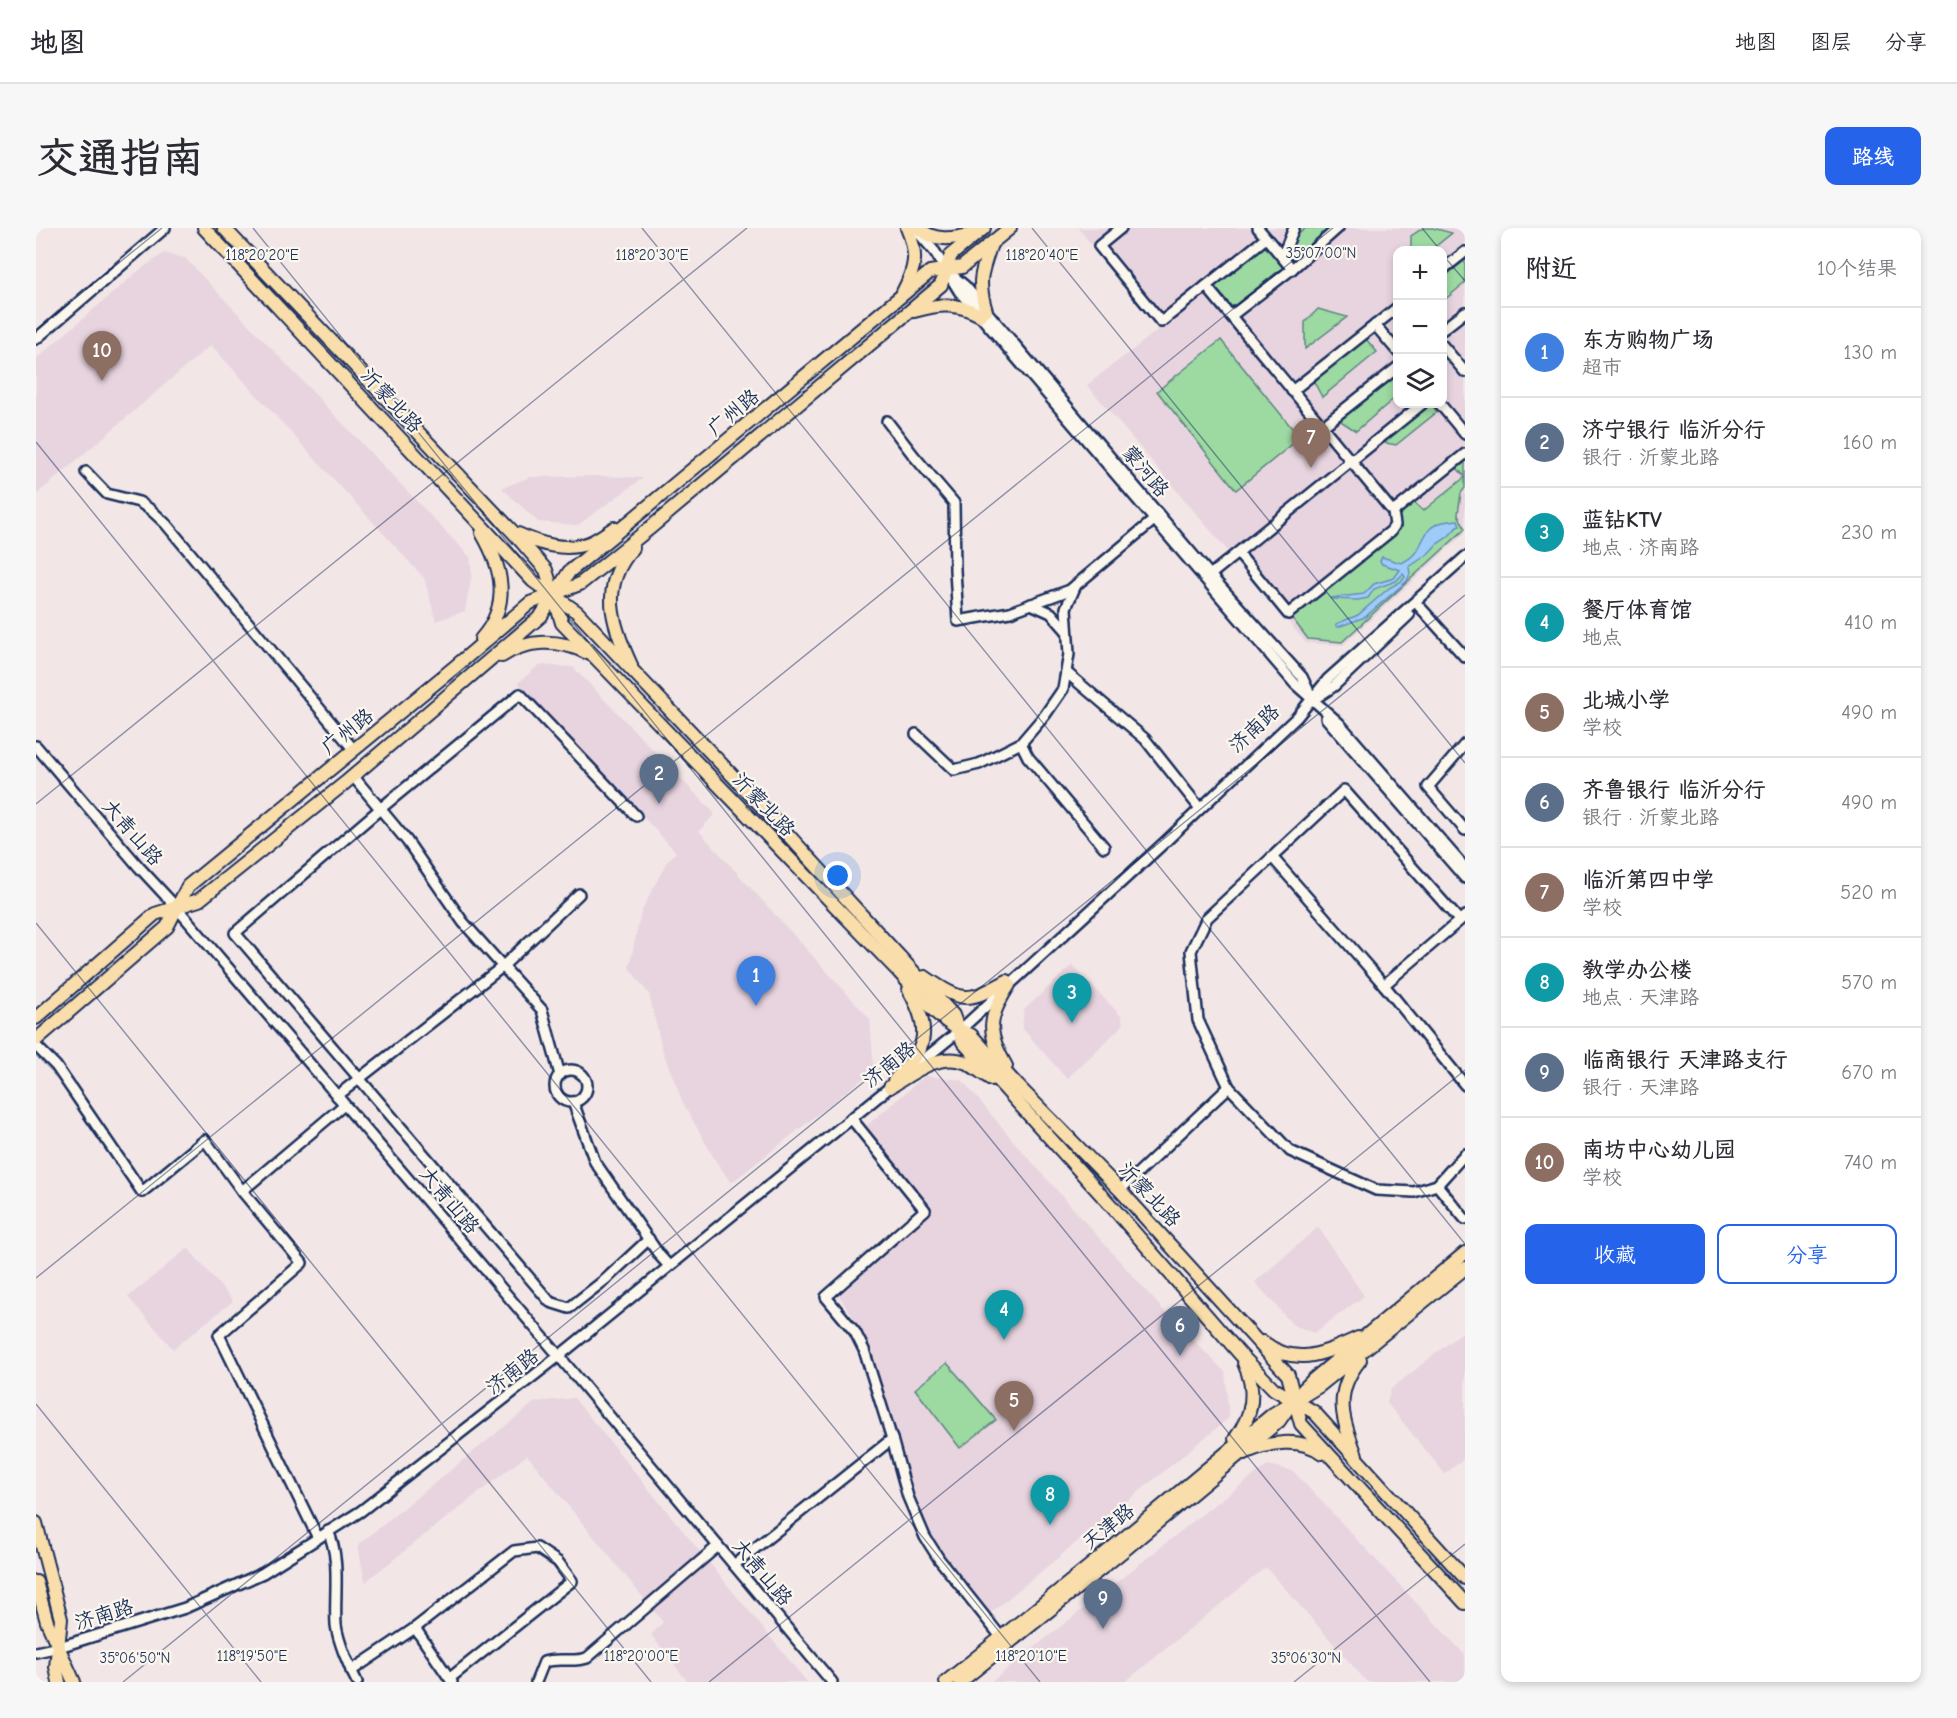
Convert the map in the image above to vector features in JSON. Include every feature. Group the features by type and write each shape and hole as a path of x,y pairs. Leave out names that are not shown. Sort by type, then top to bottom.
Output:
{"main road":[{"name":"沂蒙北路","path":"204,228 533,581 577,612 768,813 903,968"},
{"name":"沂蒙北路","path":"224,228 513,532 546,570 562,623 903,968 953,1015 963,1042 1120,1190 1250,1332 1288,1375 1300,1424 1465,1603"},
{"path":"900,298 915,262 914,244 907,228"},
{"path":"916,228 925,235 942,239 957,238 980,231"},
{"name":"广州路","path":"36,1018 155,914 199,900 353,776 541,616 569,572 930,272 962,267 1010,228"},
{"name":"广州路","path":"36,1040 166,927 188,886 530,603 580,584 650,528 941,285 951,255 980,231"},
{"path":"907,314 934,305 951,304 983,313 980,280 991,244"},
{"path":"513,532 536,542 559,547 588,543 641,513"},
{"path":"456,666 487,632 498,609 503,590 498,566 489,544 471,514"},
{"path":"636,675 620,640 613,617 612,601 615,574 624,557 650,528"},
{"path":"469,678 507,653 528,644 551,642 574,646 594,657"},
{"path":"903,968 949,994 967,998 981,995 1008,983"},
{"path":"890,1087 919,1050 923,1032 922,1019 903,968"},
{"path":"1008,983 996,1005 991,1024 994,1042 1013,1088"},
{"path":"890,1087 927,1065 950,1059 968,1063 1013,1088"},
{"name":"沂蒙北路","path":"1013,1088 1240,1354 1274,1389 1314,1412 1465,1578"},
{"name":"天津路","path":"1377,1334 1465,1253"},
{"name":"天津路","path":"946,1682 1227,1458 1279,1421 1314,1379 1465,1268"},
{"path":"1250,1332 1267,1346 1304,1358 1377,1334"},
{"path":"1359,1462 1348,1433 1342,1397 1349,1374 1377,1334"},
{"path":"1227,1458 1245,1426 1252,1399 1251,1377 1240,1354"},
{"path":"1227,1458 1273,1444 1290,1442 1315,1447 1330,1459"},
{"name":"天津路","path":"960,1682 1123,1551 1227,1458"},
{"path":"36,1522 61,1619 56,1667 59,1682"},
{"path":"36,1582 47,1622 74,1682"}],"street":[{"path":"36,331 155,228"},
{"path":"36,339 165,228"},
{"name":"蒙河路","path":"916,228 935,252 946,271 965,286 983,313 1154,520 1295,684 1339,723 1465,868"},
{"path":"1121,228 1098,246 1161,322 1266,237"},
{"path":"1258,228 1292,269"},
{"path":"1282,257 1294,228"},
{"path":"1231,316 1292,269 1338,228"},
{"path":"1447,267 1465,252"},
{"path":"1206,286 1393,512 1395,525 1391,531 1288,614 1238,553"},
{"path":"1293,391 1393,311"},
{"path":"1447,327 1465,312"},
{"name":"蒙河路","path":"983,313 1210,575 1302,677 1312,700 1334,728 1465,878"},
{"path":"1375,325 1393,346"},
{"path":"1447,350 1465,371"},
{"path":"1322,427 1393,371"},
{"path":"1210,575 1417,408"},
{"path":"1443,408 1465,434"},
{"path":"887,421 954,503 958,621 1010,612 1070,590 1154,520"},
{"path":"1393,512 1465,454"},
{"path":"86,472 107,494 139,502 166,524 354,750"},
{"name":"济南路","path":"36,1652 185,1608 263,1573 361,1511 560,1356 959,1031 974,1012 1257,756 1312,700 1328,679 1465,557"},
{"name":"济南路","path":"1008,983 1312,700 1334,686 1465,563"},
{"path":"915,734 954,770 979,764 1021,743 1045,716 1063,689 1069,654 1065,608 1076,585"},
{"path":"1031,604 1051,613 1066,630"},
{"path":"1419,606 1465,657"},
{"path":"1066,672 1145,739 1198,806"},
{"path":"636,816 520,694 380,809 235,933 550,1302 569,1308 606,1279 649,1239"},
{"path":"1021,743 1028,757 1104,847"},
{"path":"1465,744 1428,787 1465,830"},
{"name":"大青山路","path":"36,746 560,1356 832,1682"},
{"path":"353,776 407,841 463,922 542,1010 560,1075"},
{"path":"1384,986 1462,918 1344,790 1206,918 1191,951 1198,1020 1229,1087 1290,1151 1376,1190 1414,1192 1437,1185 1465,1154"},
{"path":"1272,857 1384,986 1465,1085"},
{"path":"337,1096 502,967 579,894"},
{"path":"36,1046 56,1066 142,1192 205,1140 242,1191 302,1263 219,1335 318,1538"},
{"path":"574,1070 584,1076 586,1093 573,1102 568,1102 557,1094 555,1085 560,1075 574,1070"},
{"path":"1120,1190 1229,1087"},
{"path":"573,1102 595,1162 669,1266"},
{"path":"242,1191 344,1105"},
{"path":"851,1118 925,1210 826,1297 855,1332 864,1350 908,1497 925,1537 950,1573 1001,1637"},
{"path":"1437,1185 1465,1219"},
{"path":"734,1565 892,1439"},
{"path":"328,1531 334,1544 336,1628 357,1682"},
{"path":"536,1682 544,1662 556,1658 574,1662 587,1658 718,1546"},
{"path":"351,1671 415,1628 514,1551 537,1548 558,1562 572,1581 451,1680 415,1628"}],"shaded area":[{"path":"1078,228 1465,228 1465,533 1343,645 1306,643 1087,385 1159,329"},
{"path":"164,253 185,258 470,557 472,574 465,611 436,621 424,578 211,345 36,495 36,359 137,272"},
{"path":"530,477 643,478 578,525 538,522 502,488"},
{"path":"539,665 573,667 715,814 699,831 870,1019 874,1070 731,1183 683,1103 662,1049 649,994 629,968 641,912 666,863 676,852 518,683"},
{"path":"1072,965 1122,1017 1123,1025 1067,1079 1022,1028 1024,1010"},
{"path":"925,1076 962,1080 1164,1311 1225,1372 1229,1418 988,1615 944,1561 916,1507 865,1335 837,1293 931,1211 865,1127"},
{"path":"1318,1227 1364,1296 1314,1333 1293,1325 1255,1282"},
{"path":"188,1248 233,1301 173,1349 128,1297"},
{"path":"1465,1330 1465,1458 1445,1474 1387,1403 1391,1389"},
{"path":"574,1398 807,1682 688,1682 651,1635 663,1622 527,1455 365,1582 358,1545 535,1402"},
{"path":"1268,1465 1293,1471 1465,1655 1465,1682 1367,1682 1266,1567 1125,1682 991,1682 1210,1508"}],"green space":[{"path":"1306,228 1329,228 1306,249 1290,259 1286,255 1295,237"},
{"path":"1423,228 1452,233 1436,246 1411,246 1411,236"},
{"path":"1267,245 1283,263 1282,268 1238,305 1231,306 1215,287 1216,283"},
{"path":"1465,260 1465,283 1447,298 1447,275"},
{"path":"1318,309 1347,317 1305,349 1305,322"},
{"path":"1365,338 1377,352 1322,397 1313,380"},
{"path":"1221,340 1300,438 1236,490 1157,391"},
{"path":"1393,376 1393,399 1356,431 1339,420"},
{"path":"1422,408 1434,408 1437,412 1396,445 1381,442"},
{"path":"1465,462 1465,477 1457,468"},
{"path":"1465,477 1465,488 1461,493 1458,514 1465,529 1342,642 1308,639 1292,618 1396,531 1399,515 1414,502 1423,511"},
{"path":"947,1363 996,1420 960,1448 915,1389"}],"water":[{"path":"1458,520 1460,526 1427,555 1409,567 1410,574 1407,581 1365,617 1336,626 1358,615 1405,577 1403,574 1396,581 1374,589 1368,598 1358,600 1331,598 1364,594 1374,584 1394,578 1400,570 1382,564 1380,561 1382,557 1401,563 1414,554 1435,525"}],"place":[{"name":"南坊中心幼儿园","path":"102,381"},
{"name":"临沂第四中学","path":"1311,468"},
{"name":"济宁银行 临沂分行","path":"659,804"},
{"name":"东方购物广场","path":"756,1006"},
{"name":"蓝钻KTV","path":"1072,1023"},
{"name":"餐厅体育馆","path":"1004,1340"},
{"name":"齐鲁银行 临沂分行","path":"1180,1356"},
{"name":"北城小学","path":"1014,1431"},
{"name":"教学办公楼","path":"1050,1525"},
{"name":"临商银行 天津路支行","path":"1103,1629"}]}
